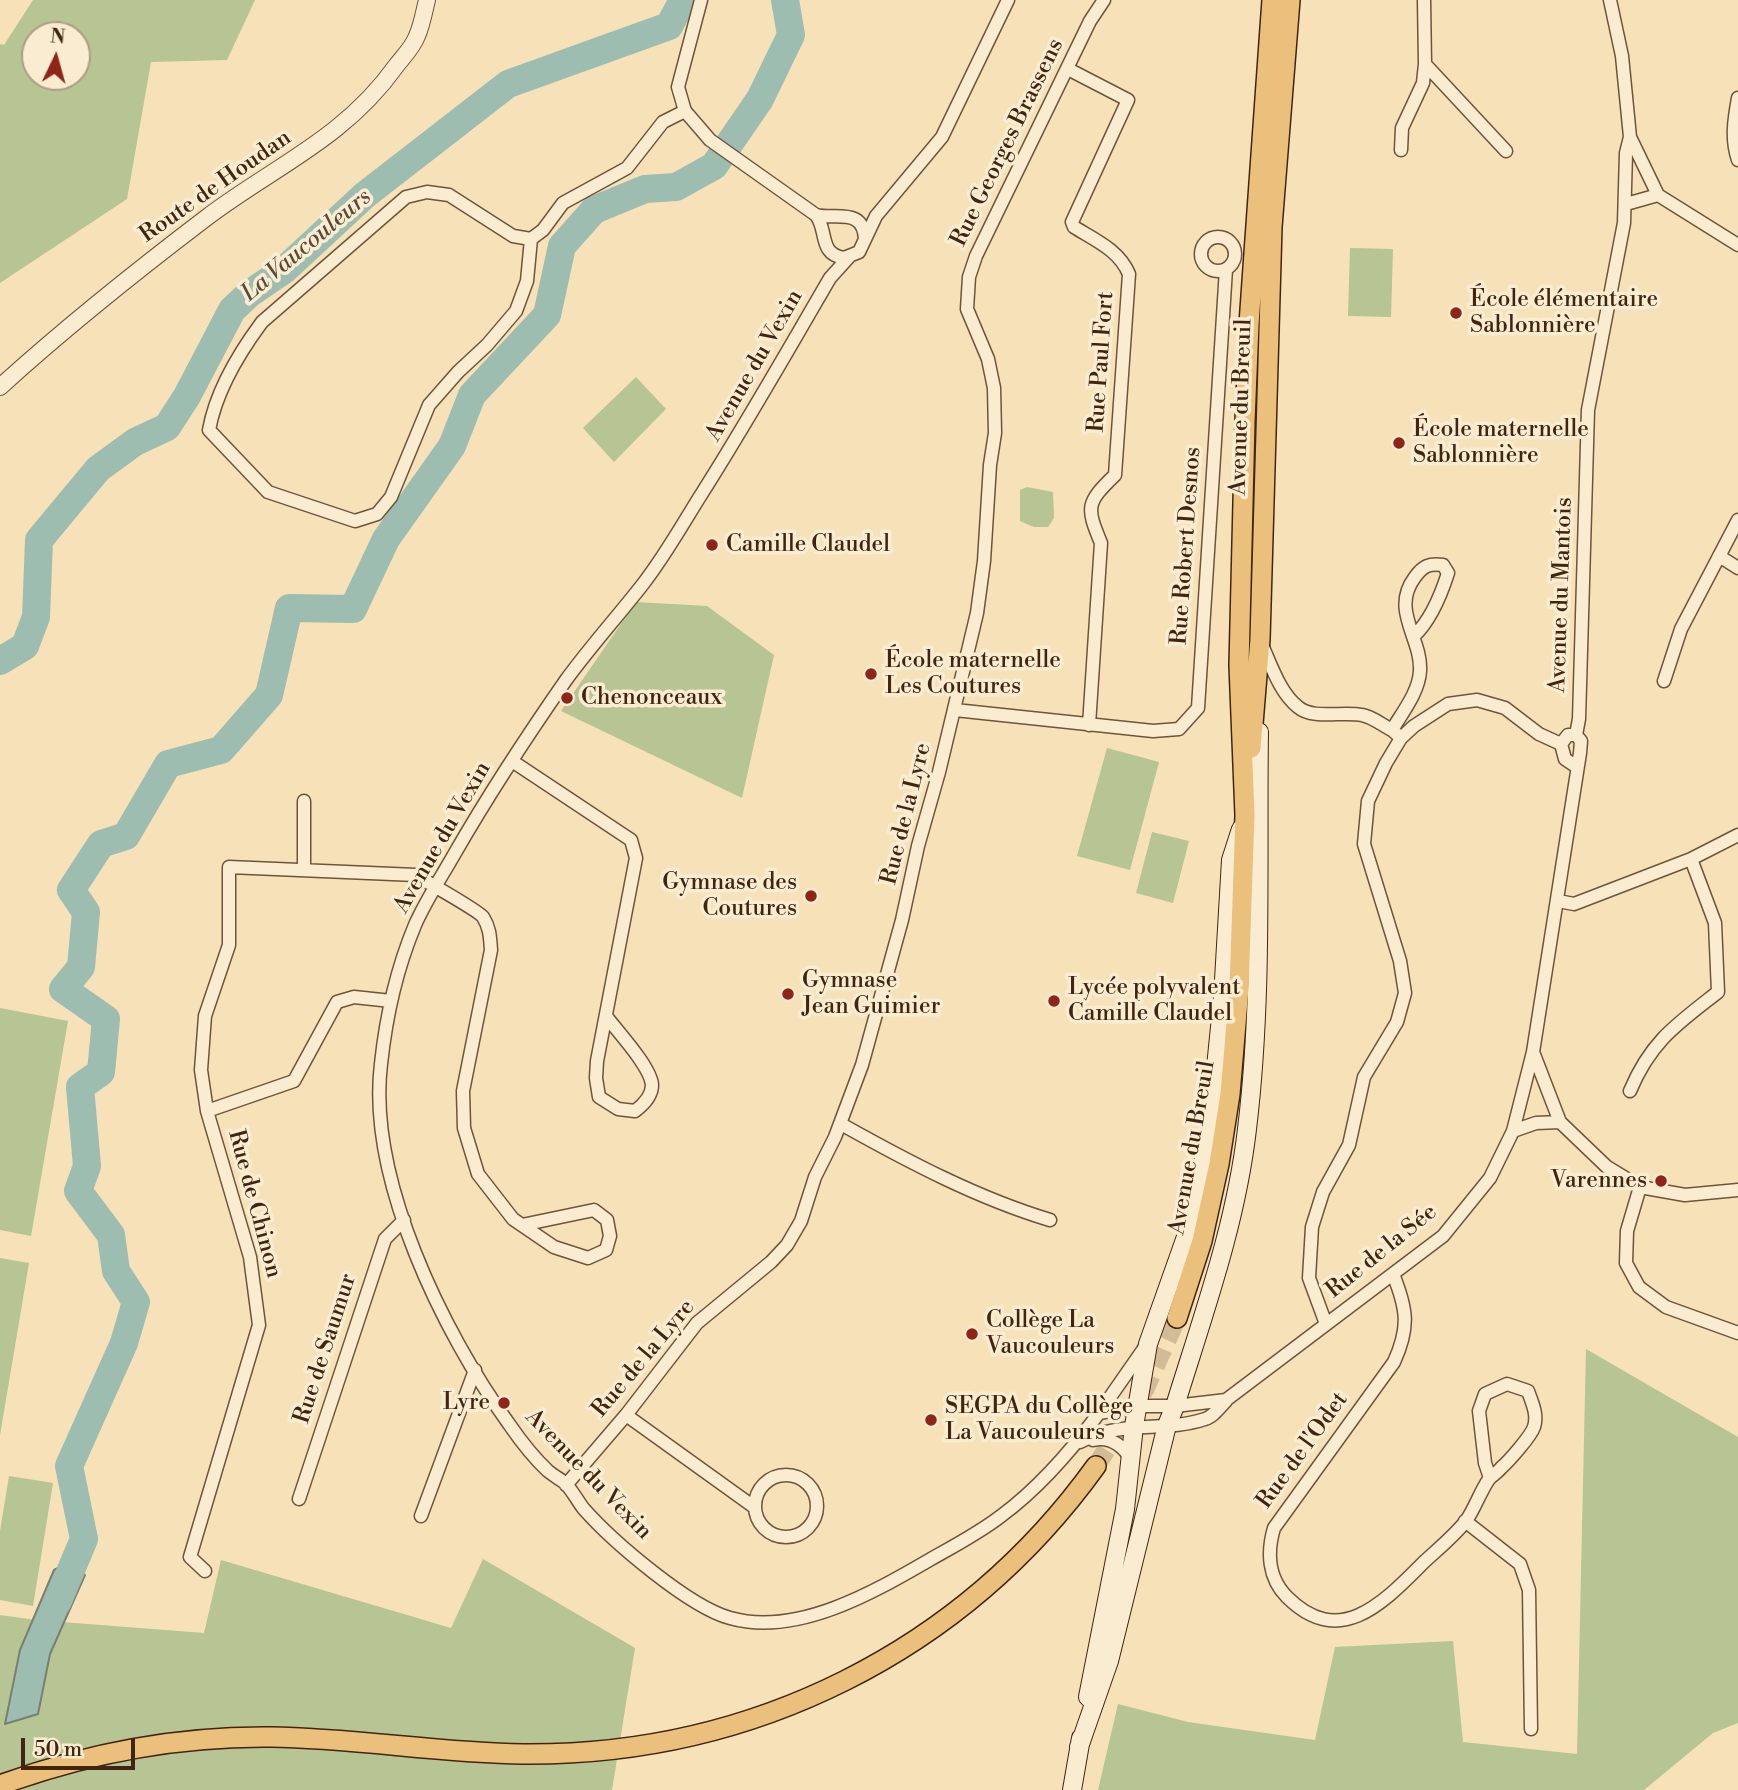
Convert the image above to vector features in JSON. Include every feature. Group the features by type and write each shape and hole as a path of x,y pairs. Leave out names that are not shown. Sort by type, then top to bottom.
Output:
{"main road":[{"name":"Avenue du Breuil","path":"1177,1318 1202,1241 1225,1133 1239,988 1245,815 1260,639 1278,1"},
{"name":"Avenue du Breuil","path":"1245,815 1239,665 1245,421 1249,324 1278,1"},
{"path":"1079,1747 1109,1661 1167,1425 1223,1253 1247,1130 1259,957 1260,639"},
{"path":"1072,1790 1096,1648 1125,1509 1134,1426 1148,1343 1193,1217 1210,1127 1223,997 1231,860 1245,815"},
{"path":"0,1785 86,1757 153,1744 211,1738 274,1737 490,1753 565,1753 648,1745 735,1725 803,1701 854,1677 929,1632 982,1592 1030,1547 1096,1466"}],"street":[{"name":"Route de Houdan","path":"0,387 93,305 159,253 226,203 279,171 338,129 387,79 417,37 427,0"},
{"path":"701,0 678,87 685,111 710,140 816,215 821,222 829,251 838,257 849,257 859,251 876,216 942,136 1008,0"},
{"name":"Rue Georges Brassens","path":"988,508 995,433 994,388 988,359 967,309 969,277 976,256 1090,21 1104,0"},
{"path":"1401,150 1402,128 1423,83 1424,0"},
{"name":"Avenue du Mantois","path":"1533,1052 1581,741 1576,735 1580,719 1588,410 1626,204 1626,152 1630,137 1622,56 1610,0"},
{"path":"1425,64 1506,151"},
{"name":"Rue Paul Fort","path":"1068,69 1128,100 1072,222 1074,227 1108,247 1124,263 1129,274 1115,475 1095,494 1090,517 1101,543 1089,725"},
{"path":"1738,98 1733,135 1738,160"},
{"path":"531,239 527,281 516,311 429,405 391,497 377,514 355,521 268,492 209,430 214,407 248,342 262,322 406,197 427,192 449,195 513,236 531,239 543,230 563,203 627,168 663,122 685,111"},
{"path":"1630,137 1658,195 1738,245"},
{"path":"1626,204 1658,195"},
{"path":"816,215 856,219 876,216"},
{"path":"823,235 827,225 836,217"},
{"path":"856,219 864,230 865,242"},
{"name":"Avenue du Vexin","path":"829,251 830,278"},
{"name":"Avenue du Vexin","path":"849,257 830,278 724,461 668,548 642,586 565,681 512,761 475,818 416,923 391,1001 380,1068 384,1145 396,1198 426,1278 456,1340 509,1425 545,1469 566,1485 581,1506 613,1537 681,1592 709,1610 731,1619 768,1623 801,1619 878,1590 1002,1516 1076,1445 1148,1343"},
{"name":"Rue Robert Desnos","path":"954,710 1153,731 1179,729 1198,709 1226,268"},
{"name":"Rue de la Lyre","path":"566,1485 626,1415 697,1323 771,1262 787,1245 801,1221 815,1177 841,1124 862,1065 899,934 976,613 988,508"},
{"path":"1664,681 1681,629 1738,520"},
{"path":"1719,556 1738,568"},
{"path":"1326,1324 1309,1278 1312,1227 1323,1192 1349,1144 1364,1077 1397,1022 1405,993 1401,961 1364,844 1368,801 1417,688 1420,670 1414,636 1407,627 1406,598 1410,584 1422,567 1433,563 1443,565 1448,573 1443,590 1423,628 1414,636"},
{"path":"1260,639 1274,671 1299,709 1315,713 1365,715 1396,734"},
{"path":"1396,734 1448,704 1477,700 1505,708 1539,734 1561,744"},
{"path":"1576,735 1568,734 1561,744 1565,759 1577,767"},
{"path":"512,761 631,840 636,858 597,1061 596,1078 599,1097 618,1109 635,1111 646,1102 652,1085 647,1071 606,1016"},
{"path":"304,801 304,870"},
{"path":"1558,901 1574,904 1690,859 1738,835"},
{"path":"1630,1091 1640,1068 1667,1032 1718,992 1715,923 1690,859"},
{"path":"207,1111 201,1070 205,1016 229,945 229,867 416,874 435,888 482,914 490,931 491,950 463,1091 464,1128 478,1174 513,1219 554,1247 588,1258 606,1250 610,1236 607,1220 594,1210 522,1225"},
{"name":"Rue de Chinon","path":"205,1570 190,1557 260,1325 250,1257 207,1111 294,1081 337,1002 354,996 391,1001"},
{"path":"1533,1052 1560,1122 1607,1167 1640,1187 1685,1195 1738,1189"},
{"name":"Rue de la Sée","path":"1076,1445 1097,1433 1134,1426 1167,1425 1208,1419 1226,1400 1443,1236 1490,1178 1513,1130 1533,1052"},
{"path":"1513,1130 1536,1123 1560,1122"},
{"path":"841,1124 914,1164 1026,1213 1049,1220"},
{"path":"1640,1187 1628,1231 1626,1263 1639,1287 1666,1307 1738,1333"},
{"name":"Rue de Saumur","path":"299,1499 385,1239 404,1220"},
{"name":"Rue de l'Odet","path":"1393,1274 1403,1299 1405,1338 1394,1362 1273,1528 1268,1546 1270,1567 1282,1592 1301,1611 1323,1621 1352,1619 1388,1599 1465,1521 1490,1478 1502,1468 1534,1428 1536,1412 1528,1391 1507,1384 1485,1394 1479,1410 1485,1463 1490,1478"},
{"path":"421,1516 475,1370"},
{"path":"1099,1413 1138,1406 1175,1406 1226,1400"},
{"path":"626,1415 754,1507 756,1517 768,1532 788,1537 806,1530 817,1513 815,1493 800,1477 789,1474 768,1479 755,1496 754,1507"},
{"path":"1076,1445 1101,1438 1115,1441 1124,1448 1130,1459"},
{"path":"1465,1521 1520,1564 1529,1590 1531,1729"}],"green space":[{"path":"33,0 255,0 227,60 151,62 127,199 0,283 0,44 4,45"},
{"path":"1350,248 1393,249 1391,317 1348,316"},
{"path":"636,377 666,409 614,462 583,428"},
{"path":"1027,487 1053,492 1054,518 1048,527 1034,527 1020,521 1020,490"},
{"path":"636,602 707,606 774,655 742,798 561,711"},
{"path":"1107,748 1159,762 1130,870 1077,856"},
{"path":"1152,832 1189,841 1173,903 1136,893"},
{"path":"0,1008 68,1021 31,1236 0,1230"},
{"path":"0,1258 29,1263 0,1435"},
{"path":"1586,1349 1738,1437 1738,1723 1713,1733 1644,1790 1098,1790 1118,1704 1188,1722 1315,1740 1335,1647 1453,1641 1463,1742 1577,1754"},
{"path":"9,1476 53,1483 33,1606 0,1600 0,1531"},
{"path":"483,1559 635,1648 612,1790 0,1790 0,1615 204,1633 221,1560 451,1628"}],"shaded area":[{"path":"67,1563 85,1575 50,1654 38,1714 5,1724 20,1650 54,1570"}],"waterway":[{"name":"La Vaucouleurs","path":"0,661 25,646 36,617 39,540 98,469 135,442 167,427 187,396 232,310 249,294 284,270 365,195 508,84 669,26 683,0"},
{"name":"La Vaucouleurs","path":"58,1601 84,1539 69,1466 124,1343 136,1302 116,1271 111,1235 78,1191 87,1166 80,1087 101,1072 106,1019 63,989 81,967 86,912 71,890 101,844 126,836 168,764 221,750 269,695 289,608 353,609 386,539 452,446 472,395 547,315 562,246 594,210 645,189 676,187 714,166 760,99 791,35 785,0"}],"tunnel":[{"path":"1096,1466 1145,1389 1177,1318"}],"place":[{"name":"École élémentaire Sablonnière","path":"1456,313"},
{"name":"École maternelle Sablonnière","path":"1399,443"},
{"name":"Camille Claudel","path":"712,545"},
{"name":"École maternelle Les Coutures","path":"871,674"},
{"name":"Chenonceaux","path":"567,698"},
{"name":"Gymnase des Coutures","path":"811,896"},
{"name":"Gymnase Jean Guimier","path":"788,994"},
{"name":"Lycée polyvalent Camille Claudel","path":"1054,1001"},
{"name":"Varennes","path":"1661,1181"},
{"name":"Collège La Vaucouleurs","path":"972,1334"},
{"name":"Lyre","path":"504,1403"},
{"name":"SEGPA du Collège La Vaucouleurs","path":"931,1420"}]}
